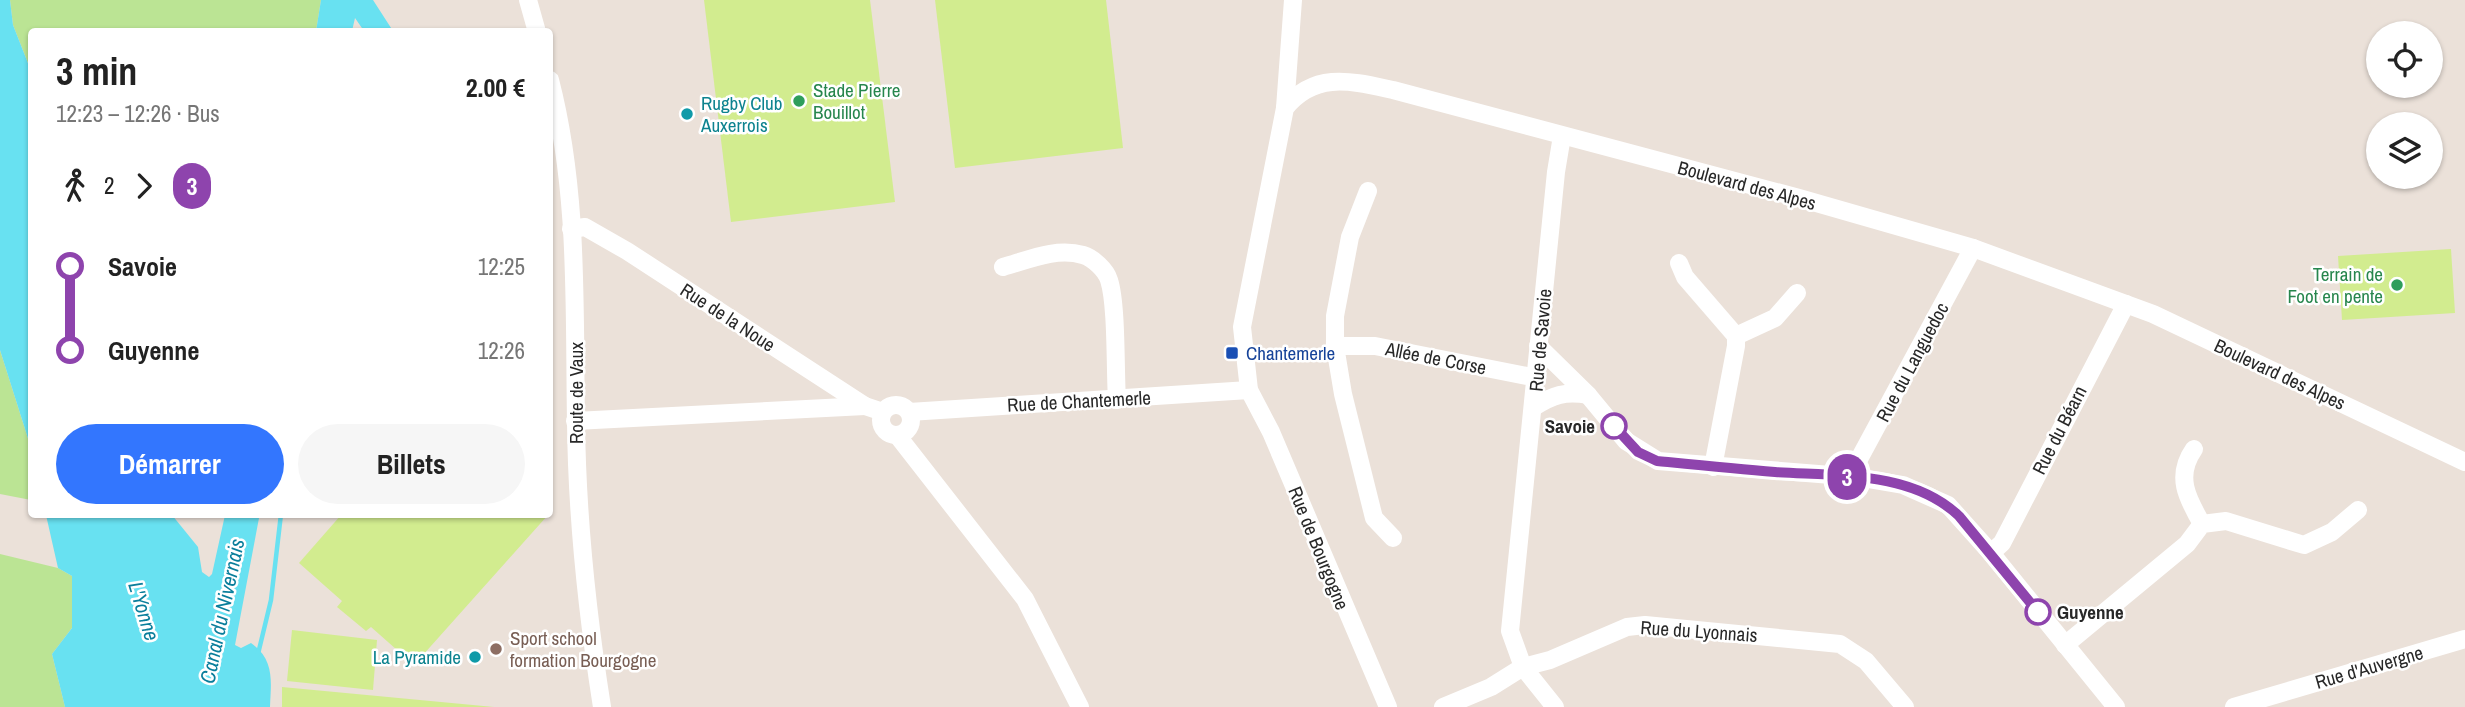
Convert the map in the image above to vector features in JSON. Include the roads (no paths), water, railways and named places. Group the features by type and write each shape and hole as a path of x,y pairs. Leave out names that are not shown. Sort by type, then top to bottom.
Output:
{"street":[{"path":"528,0 536,28"},
{"path":"1249,390 1242,351 1244,306 1285,108 1293,0"},
{"name":"Boulevard des Alpes","path":"1285,108 1295,95 1313,84 1368,85 1799,198 1973,248 2126,304 2465,462"},
{"name":"Route de Vaux","path":"553,94 564,144 576,275 575,421 582,564 602,707"},
{"name":"Rue de Savoie","path":"1555,707 1523,667 1510,631 1556,172 1562,136"},
{"path":"1368,191 1350,237 1335,316 1335,346 1343,394 1374,518 1393,538"},
{"name":"Rue de la Noue","path":"571,229 585,227 627,251 865,405 883,412"},
{"name":"Rue du Languedoc","path":"1856,477 1858,461 1973,248"},
{"path":"1003,267 1048,254 1067,253 1084,255 1102,268 1111,289 1117,400"},
{"path":"1679,263 1685,277 1735,336 1736,346 1713,467"},
{"path":"1735,336 1775,318 1797,293"},
{"name":"Rue du Béarn","path":"1991,553 2002,542 2126,304"},
{"name":"Allée de Corse","path":"1335,346 1375,346 1537,378"},
{"path":"1538,346 1588,395 1638,452 1657,461 1856,477 1903,485 1948,505 1991,553 2116,707"},
{"name":"Rue de Chantemerle","path":"909,412 1249,390"},
{"name":"Rue de Bourgogne","path":"1249,390 1271,432 1388,707"},
{"path":"1534,407 1553,395 1568,392 1588,395"},
{"path":"575,421 865,405"},
{"path":"897,435 910,424 909,412 897,405 883,412 884,429 897,435 1026,599 1080,707"},
{"path":"2194,449 2182,477 2188,500 2202,524"},
{"path":"2066,645 2187,544 2202,524 2226,521 2304,545 2333,532 2358,510"},
{"name":"Rue du Lyonnais","path":"1443,707 1490,687 1523,667 1550,660 1636,625 1826,641 1859,654 1905,707"},
{"name":"Rue d'Auvergne","path":"2234,707 2465,639"}],"water":[{"path":"0,0 10,0 13,25 28,63 28,439 0,350"},
{"path":"321,0 373,0 391,28 362,28 355,18 353,28 316,28"},
{"path":"47,518 174,518 198,547 202,572 209,577 212,574 224,518 259,518 235,645 241,648 251,643 268,664 270,707 65,707 52,654 72,628 72,576 58,568"}],"waterway":[{"path":"258,654 271,600 281,518"}],"place":[{"name":"Stade Pierre Bouillot","path":"799,101"},
{"name":"Rugby Club Auxerrois","path":"687,114"},
{"name":"Terrain de Foot en pente","path":"2397,285"},
{"name":"Chantemerle","path":"1232,353"},
{"name":"Savoie","path":"1614,426"},
{"name":"Guyenne","path":"2038,612"},
{"name":"Sport school formation Bourgogne","path":"496,649"},
{"name":"La Pyramide","path":"475,657"}],"water label":[{"name":"L'Yonne","path":"144,611"},
{"name":"Canal du Nivernais","path":"222,611"}]}
